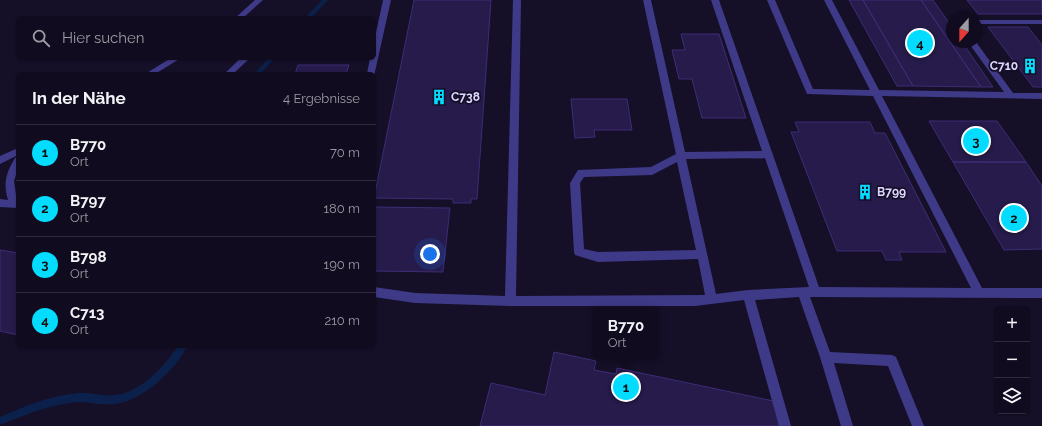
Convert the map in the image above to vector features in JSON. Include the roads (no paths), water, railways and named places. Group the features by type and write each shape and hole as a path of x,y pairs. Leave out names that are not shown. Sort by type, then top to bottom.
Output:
{"street":[{"path":"241,16 259,0"},
{"path":"376,39 387,0"},
{"path":"510,301 517,0"},
{"path":"647,0 712,300"},
{"path":"715,0 816,293"},
{"path":"771,0 810,92 1042,96"},
{"path":"828,0 979,293"},
{"path":"982,22 1042,22"},
{"path":"976,48 1010,95"},
{"path":"152,72 174,60"},
{"path":"230,72 244,60"},
{"path":"371,72 373,60"},
{"path":"0,160 16,152"},
{"path":"702,254 598,257 579,252 575,183 581,173 652,171 681,156 769,154"},
{"path":"0,203 16,203 8,182 11,172 16,163"},
{"path":"376,292 415,298 510,301 695,301 748,295 803,292 1042,293"},
{"path":"803,292 848,426"},
{"path":"748,295 785,426"},
{"path":"826,358 892,361 918,426"}],"waterway":[{"path":"310,16 325,0"},
{"path":"259,72 270,60"},
{"path":"0,421 58,400 79,397 114,400 128,396 147,386 164,371 182,348"}],"place":[{"name":"C713","path":"920,43"},
{"name":"C710","path":"1030,66"},
{"name":"C738","path":"439,97"},
{"name":"B798","path":"976,141"},
{"name":"B799","path":"865,192"},
{"name":"B797","path":"1014,218"},
{"name":"B770","path":"626,387"}]}
